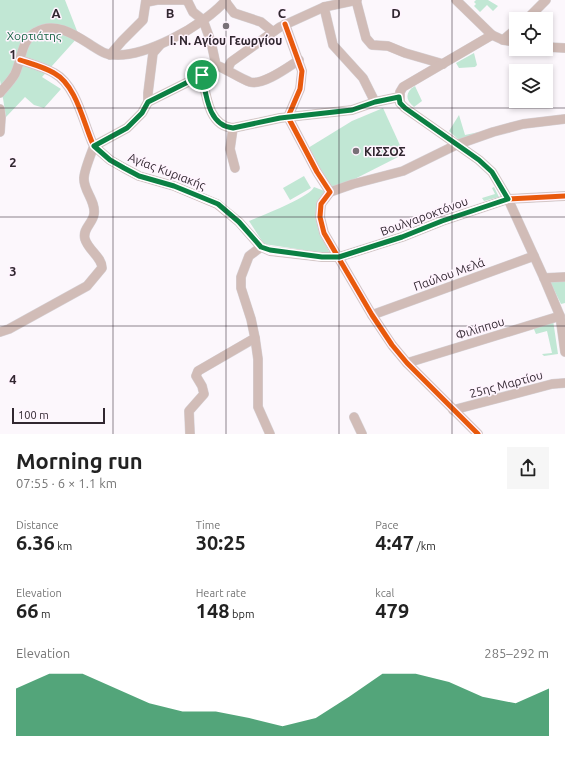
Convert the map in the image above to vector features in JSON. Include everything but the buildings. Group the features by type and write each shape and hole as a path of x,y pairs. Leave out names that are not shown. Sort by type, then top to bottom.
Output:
{"street":[{"path":"110,55 144,20 147,1 184,0 189,1 193,12 203,20 211,42 216,65"},
{"path":"227,70 231,62 272,31 324,7 357,0 366,38 372,45 388,46 405,53 443,64"},
{"path":"534,12 546,0"},
{"path":"0,93 14,75 27,39 35,32 42,29 51,27 68,32 105,54 133,54 160,45 203,20 226,1 234,13 261,22 272,31"},
{"path":"461,2 492,35 509,41"},
{"path":"324,7 333,45 363,78 375,102"},
{"path":"286,24 302,71 300,89 288,117"},
{"path":"492,35 403,87 399,97 400,103 479,160 492,172 508,199 560,316 565,352"},
{"path":"503,40 509,35"},
{"path":"0,332 9,330 87,286 102,268 101,263 84,237 85,231 94,215 93,203 84,180 94,146 127,128 142,113 148,102 153,53 160,45"},
{"path":"553,47 565,48"},
{"name":"Αγίας Κυριακής","path":"20,60 56,74 63,80 69,88 82,113 94,146 110,160 139,176 174,186 218,204 239,222 261,247"},
{"path":"216,65 251,82 263,80 273,76 299,60"},
{"path":"148,102 202,75 216,65"},
{"path":"202,75 209,110 223,126 233,128 288,117 352,110 375,102 399,97"},
{"path":"0,109 0,132"},
{"path":"288,117 317,172 330,192"},
{"path":"478,434 407,363 392,345 372,315 324,233 320,217 321,204 330,192 353,184 403,171 456,144 514,126 565,119"},
{"path":"233,128 230,148 235,168"},
{"name":"Βουλγαροκτόνου","path":"339,257 402,237 442,221 508,199 565,196"},
{"path":"270,434 258,407 257,354 255,338 251,319 241,288 241,277 249,256 261,247 270,250 322,257 339,257"},
{"name":"Παύλου Μελά","path":"372,315 534,256"},
{"path":"544,278 565,277"},
{"name":"Φιλίππου","path":"407,363 560,316"},
{"path":"190,434 189,411 204,394 196,374 204,367 255,338"},
{"name":"25ης Μαρτίου","path":"453,410 552,384 565,383"},
{"path":"354,417 362,434"}],"green space":[{"name":"Χορτιάτης","path":"0,0 65,0 79,36 42,77 61,89 44,108 34,105 25,97 6,117 0,80"},
{"path":"476,0 488,0 498,6 493,11 487,5 480,12 474,6 476,4 474,2"},
{"path":"474,53 477,65 475,67 459,68 456,63"},
{"path":"415,86 422,101 414,107 409,102 407,96 409,91"},
{"name":"ΚΙΣΣΟΣ","path":"383,108 404,154 331,191 308,148 352,121"},
{"path":"459,115 465,135 479,132 480,135 460,141 449,131"},
{"path":"304,176 311,188 290,200 283,188"},
{"path":"314,187 327,192 319,203 322,236 330,254 264,244 249,221 295,201 311,191"},
{"path":"494,187 499,197 484,201 482,198 495,194 492,188"},
{"path":"565,279 565,303 561,304 550,282"},
{"path":"553,320 558,354 544,356 542,354 552,353 547,331 536,334 533,327"}],"cycle path":[{"path":"285,24 302,71 300,89 288,117 317,172 330,192 321,204 320,217 324,233 372,315 392,345 407,363 478,434"},
{"path":"20,60 46,69 62,79 68,86 78,104 94,146 110,160 139,176 174,186 217,204 239,222 261,247 270,251 322,257 339,257 402,237 442,221 508,199 565,196"}],"place":[{"name":"Ι. Ν. Αγίου Γεωργίου","path":"226,26"},
{"name":"ΚΙΣΣΟΣ","path":"356,151"}],"route":[{"path":"202,75 209,110 223,126 227,128 280,118 352,110 375,102 399,97 400,103 405,108 479,160 492,172 508,199 442,221 402,237 339,257 322,257 270,250 261,247 239,222 218,204 174,186 139,176 110,160 94,146 127,128 140,116 148,102 202,75"}]}
